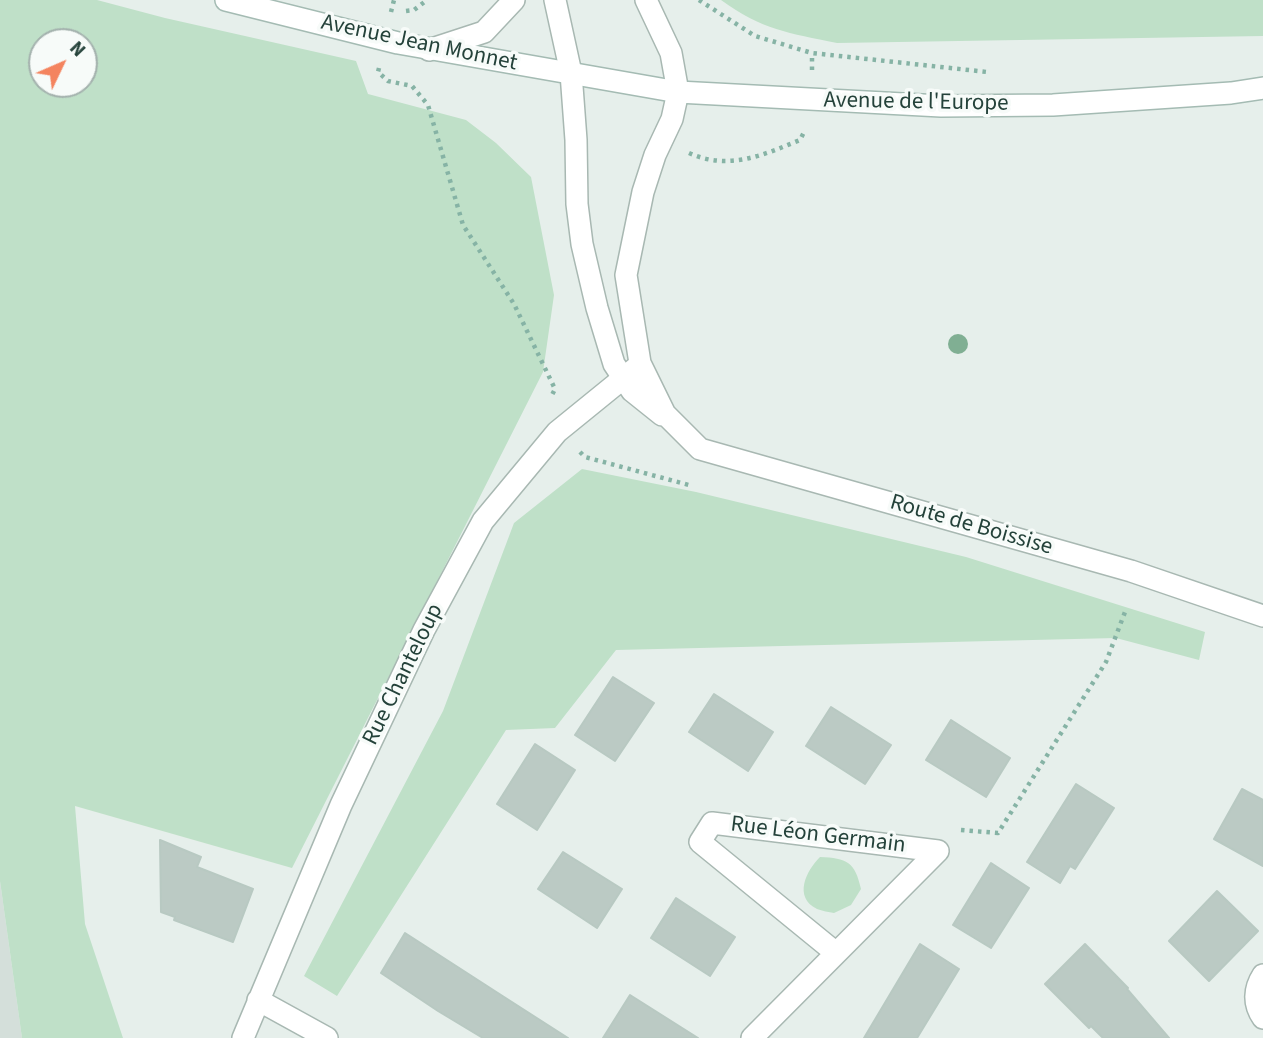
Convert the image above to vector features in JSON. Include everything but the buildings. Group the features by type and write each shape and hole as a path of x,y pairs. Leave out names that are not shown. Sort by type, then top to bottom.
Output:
{"street":[{"name":"Avenue Jean Monnet","path":"226,0 429,50 571,73"},
{"path":"429,50 484,32 514,0"},
{"name":"Route de Boissise","path":"555,0 571,73 577,204 582,244 614,365 632,391 683,431"},
{"path":"646,0 671,53 678,92"},
{"name":"Avenue de l'Europe","path":"571,73 678,92 941,106 1053,105 1231,93 1263,88"},
{"name":"Route de Boissise","path":"678,92 672,119 655,155 643,192 626,275 640,363 665,414 700,449 1131,571 1263,616"},
{"name":"Rue Chanteloup","path":"243,1038 341,804 424,630 483,521 557,432 640,363"},
{"name":"Rue Léon Germain","path":"752,1038 938,852 712,823 700,842 836,953"},
{"path":"1263,975 1257,984 1255,997 1263,1018"},
{"path":"258,1000 327,1038"}],"path":[{"path":"394,0 391,12 414,10 427,0"},
{"path":"699,0 755,36 812,53 991,73"},
{"path":"378,72 388,81 412,86 428,105 463,225 514,304 555,388 539,423 557,432 586,457 689,485"},
{"path":"698,156 728,162 757,158 800,140 810,120"},
{"path":"930,850 945,829 998,833 1106,662 1125,612"}],"shaded area":[{"path":"0,881 22,1038 0,1038"}],"green space":[{"path":"0,0 97,0 356,61 368,94 466,120 496,143 531,177 554,295 543,372 292,868 75,806 85,924 123,1038 22,1038 0,881"},
{"path":"721,0 1263,0 1263,36 837,43 763,24"},
{"path":"582,469 696,492 966,557 1205,632 1199,660 1116,638 616,650 555,728 506,730 337,996 304,976 443,711 514,523"},
{"path":"820,857 848,863 856,873 861,889 851,905 834,913 817,909 805,898 804,884 810,869"}]}
